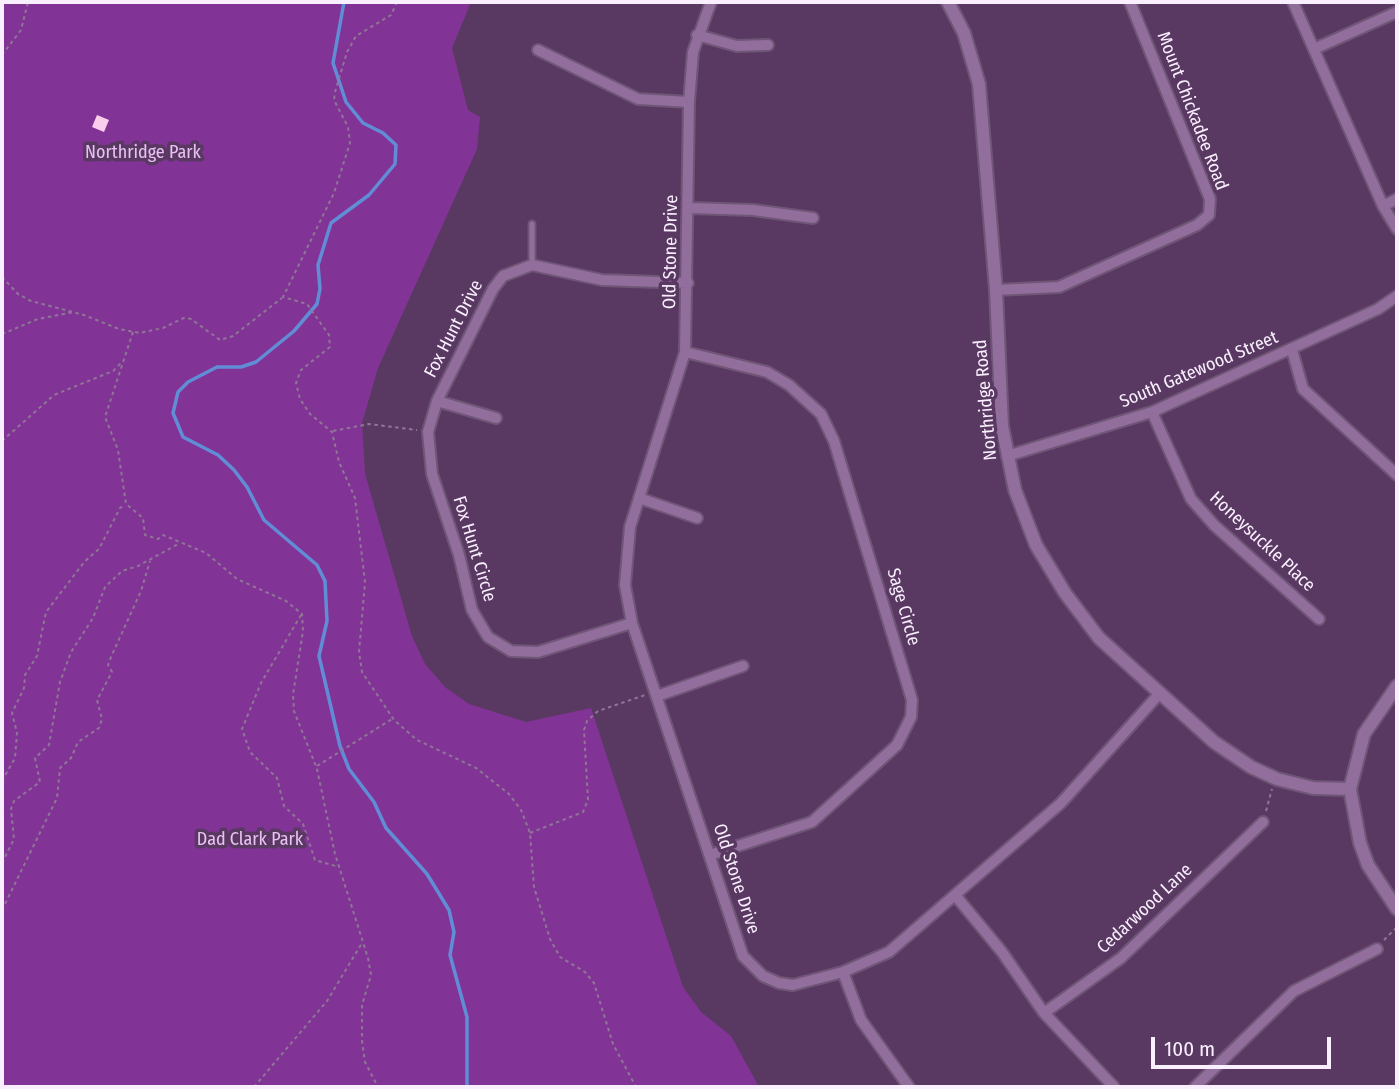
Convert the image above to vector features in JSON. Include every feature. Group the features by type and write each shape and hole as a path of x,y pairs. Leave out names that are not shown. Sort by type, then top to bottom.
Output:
{"street":[{"name":"Old Stone Drive","path":"711,2 697,35 689,102 690,208 685,352 639,498 625,558 625,585 632,623 736,940 752,968 779,984 793,985 843,972 889,952 1061,803 1160,693"},
{"name":"Northridge Road","path":"948,2 964,33 979,84 996,290 1002,426 1007,456 1024,518 1065,593 1099,638 1224,749 1277,779 1313,788 1350,789"},
{"name":"Mount Chickadee Road","path":"996,290 1059,287 1197,225 1209,215 1210,199 1130,2"},
{"path":"1293,2 1383,206 1397,229"},
{"path":"1314,49 1397,12"},
{"path":"697,35 737,46 768,45"},
{"path":"538,50 638,99 689,102"},
{"path":"1383,206 1397,198"},
{"path":"690,208 753,211 813,218"},
{"path":"532,265 602,280 688,283"},
{"name":"Fox Hunt Drive","path":"496,418 437,401 493,289 503,276 532,265"},
{"name":"South Gatewood Street","path":"1007,456 1152,412 1378,309 1397,296"},
{"path":"1292,349 1303,389 1397,475"},
{"name":"Sage Circle","path":"685,352 767,372 789,385 821,414 834,441 912,700 911,717 897,745 812,822 710,855"},
{"name":"Fox Hunt Circle","path":"437,401 428,432 432,474 459,555 472,610 488,637 511,652 538,652 632,623"},
{"name":"Honeysuckle Place","path":"1152,412 1191,499 1214,525 1319,619"},
{"path":"639,498 697,518"},
{"path":"657,693 743,666"},
{"path":"1395,695 1364,734 1350,789 1360,843 1368,864 1397,909"},
{"name":"Cedarwood Lane","path":"1044,1013 1121,958 1263,822"},
{"path":"955,895 1002,952 1044,1013 1114,1087"},
{"path":"1195,1087 1294,990 1377,949"},
{"path":"843,972 861,1020 909,1087"}],"lane":[{"path":"532,224 532,265"}],"path":[{"path":"2,55 21,30 28,2"},
{"path":"2,276 18,294 31,301 75,312 133,332 163,328 184,318 197,322 215,338 226,339 256,320 283,297 334,193 350,143 348,127 334,100 335,92 356,36 391,15 397,2"},
{"path":"283,297 307,304 329,335 330,346 300,370 296,383 300,399 310,414 332,432 339,462 355,498 365,582 359,652 362,672 393,718 417,740 476,768 494,780 521,810 530,833 530,869 550,939 560,957 585,972 594,983 613,1044 636,1087"},
{"path":"2,334 38,319 75,312"},
{"path":"2,440 54,395 113,371 122,361 133,332"},
{"path":"122,361 122,369 105,417 118,450 126,504 143,518 145,535 158,539 163,535 181,542 218,561 250,587 286,601 302,614 303,631 293,695 295,711 316,767 339,867 371,975 362,1005 362,1041 365,1062 378,1087"},
{"path":"332,432 369,424 428,432"},
{"path":"2,781 15,758 17,733 12,713 24,688 25,675 37,656 46,612 85,561 99,549 120,508 126,504"},
{"path":"2,863 14,839 11,809 14,801 40,782 35,758 49,745 58,689 71,652 93,618 110,581 122,571 150,560 181,542"},
{"path":"2,910 57,798 60,768 71,758 78,742 99,728 102,719 97,700 112,672 108,665 141,591 150,560"},
{"path":"302,614 261,683 243,729 250,752 277,778 284,806 300,818 315,860 339,867"},
{"path":"530,833 583,812 588,800 584,730 587,721 598,711 657,693"},
{"path":"316,767 393,718"},
{"path":"1263,822 1277,779"},
{"path":"1377,949 1397,926"},
{"path":"254,1087 327,1001 362,942"}],"green space":[{"name":"Dad Clark Park","path":"2,2 471,2 452,48 468,110 480,117 477,149 378,368 362,423 365,474 412,636 425,664 445,687 469,704 526,722 591,708 683,987 701,1012 731,1036 759,1087 2,1087"}],"building":[{"path":"97,115 109,120 104,132 92,127"}],"waterway":[{"path":"344,2 333,63 346,102 363,123 383,133 396,145 395,164 369,195 331,223 318,265 320,289 317,304 294,331 256,362 241,367 217,367 188,382 178,392 173,413 183,437 218,455 234,470 247,487 264,520 317,565 325,581 327,621 319,656 340,746 349,769 374,802 386,828 427,874 449,910 454,932 450,955 467,1017 467,1087"}],"park label":[{"name":"Northridge Park","path":"143,153"}]}
